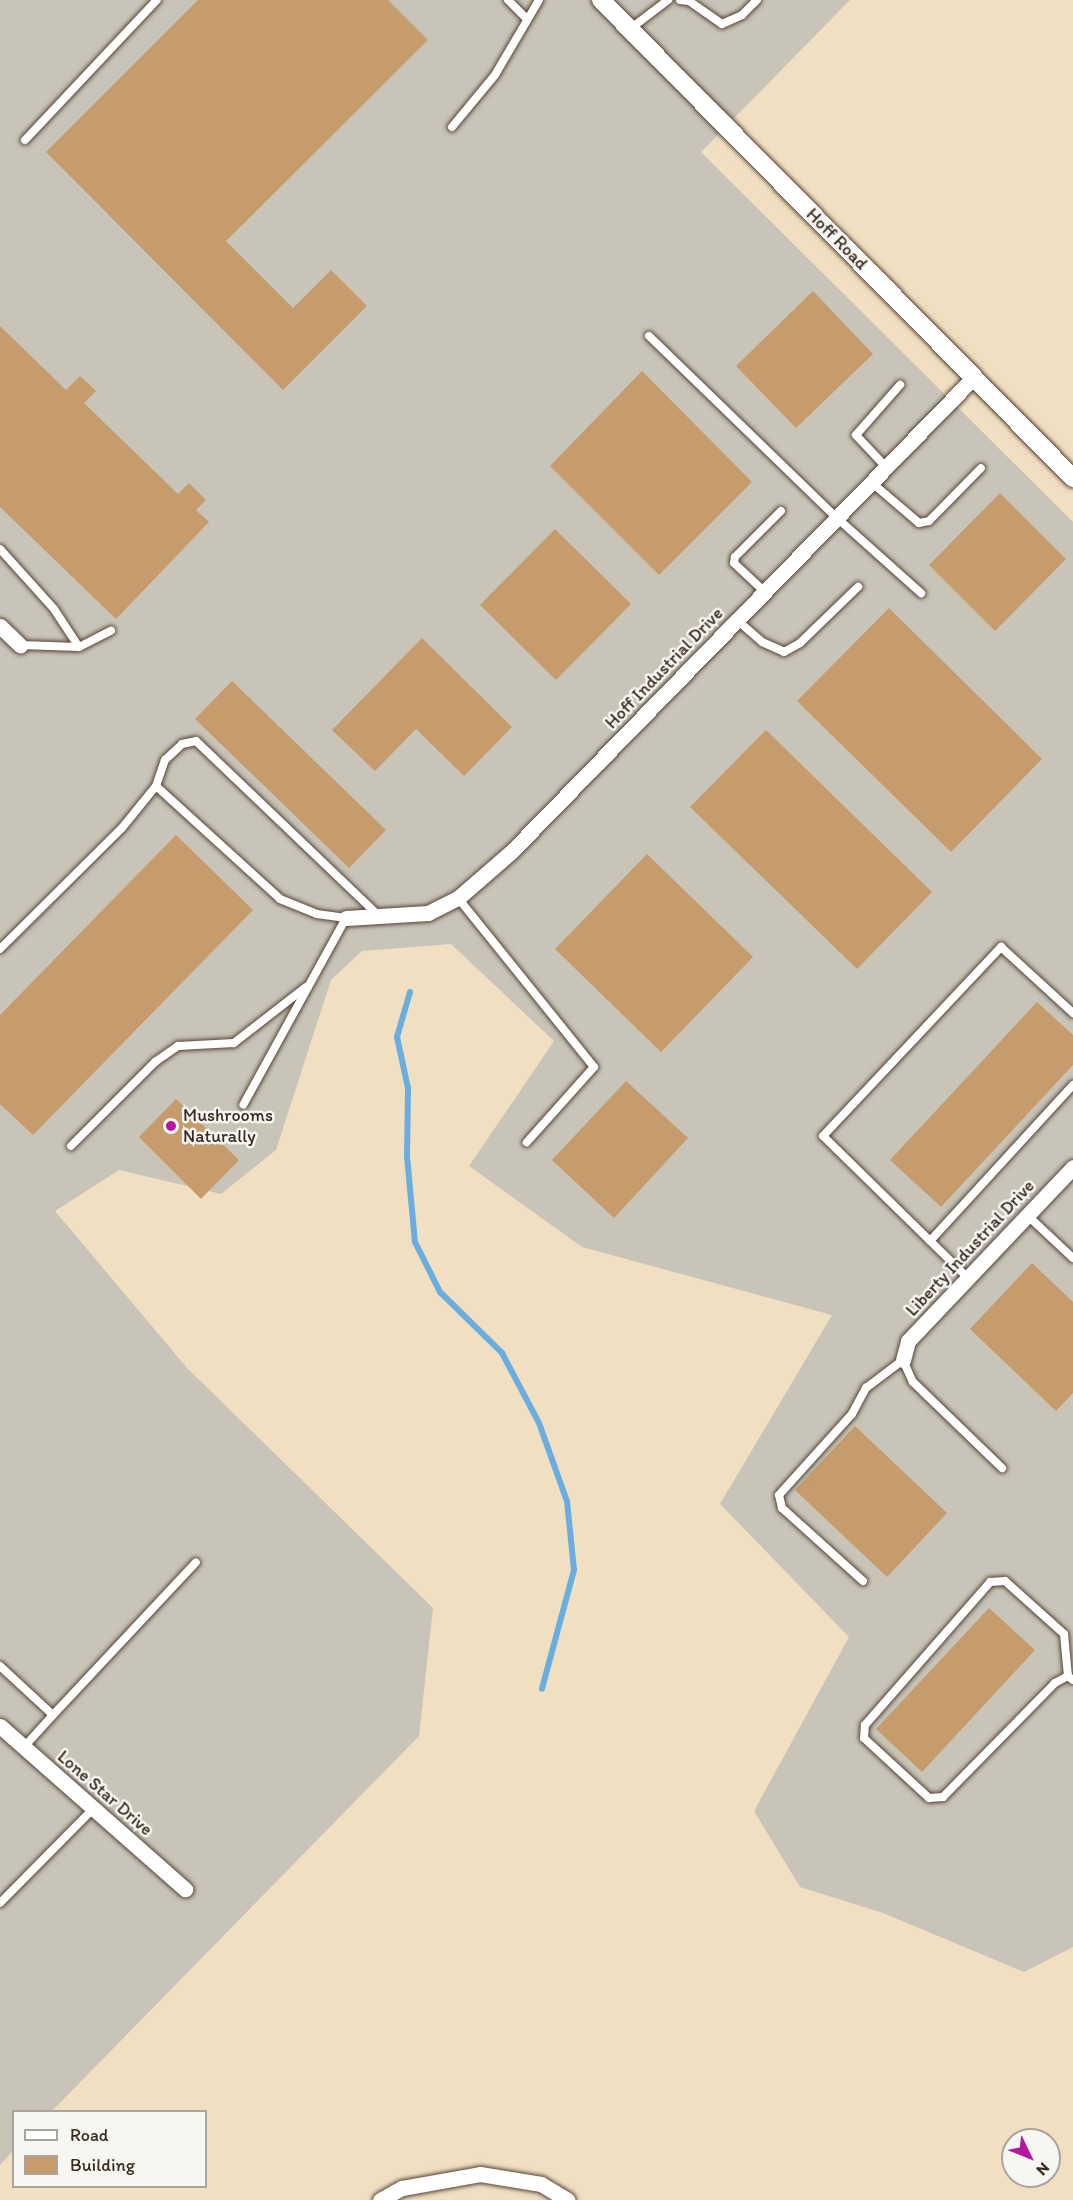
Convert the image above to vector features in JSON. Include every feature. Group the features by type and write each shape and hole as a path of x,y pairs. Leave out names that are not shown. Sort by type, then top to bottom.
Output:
{"street":[{"name":"Hoff Road","path":"601,0 1073,478"},
{"name":"Hoff Industrial Drive","path":"346,918 382,919 428,913 458,898 511,852 974,376"},
{"path":"0,626 20,645"},
{"name":"Liberty Industrial Drive","path":"903,1360 908,1341 1073,1167"},
{"name":"Lone Star Drive","path":"0,1726 185,1889"},
{"path":"380,2200 402,2188 480,2174 541,2184 568,2200"}],"lane":[{"path":"26,140 157,0"},
{"path":"508,0 526,19"},
{"path":"452,127 495,75 539,0"},
{"path":"630,29 668,0"},
{"path":"680,0 688,1 722,24 742,15 757,0"},
{"path":"649,336 837,518 921,592"},
{"path":"886,467 856,435 900,385"},
{"path":"871,482 919,523 929,521 981,468"},
{"path":"765,592 734,563 735,558 781,511"},
{"path":"0,549 54,609 79,647"},
{"path":"737,620 762,642 784,652 800,644 858,587"},
{"path":"20,645 79,647 111,632"},
{"path":"0,949 122,828 156,786 165,760 182,744 196,741 382,919"},
{"path":"156,786 280,899 317,914 346,918 243,1105"},
{"path":"458,898 524,975 594,1067 527,1142"},
{"path":"968,1278 823,1136 1001,947 1073,1013"},
{"path":"71,1146 163,1056 178,1046 234,1043 310,984"},
{"path":"930,1241 1073,1085"},
{"path":"1027,1215 1073,1258"},
{"path":"863,1581 782,1508 779,1495 846,1421 866,1388 903,1360 913,1382 1002,1468"},
{"path":"24,1747 196,1562"},
{"path":"1005,1581 1064,1634 1070,1678 1055,1683 943,1797 930,1798 864,1737 865,1725 990,1582 1005,1581"},
{"path":"0,1666 53,1715"},
{"path":"0,1903 93,1809"}],"shaded area":[{"path":"0,0 850,0 701,152 1073,522 1073,1947 1024,1972 883,1913 800,1887 754,1811 849,1637 720,1504 832,1315 582,1247 469,1166 554,1041 451,944 362,951 331,980 276,1150 221,1194 119,1170 55,1211 187,1368 433,1608 419,1736 53,2110 12,2110 12,2152 0,2165"}],"building":[{"path":"198,0 388,0 428,40 226,241 293,308 331,270 367,306 283,390 46,152"},
{"path":"813,291 873,354 796,428 736,366"},
{"path":"0,326 66,390 80,376 96,391 84,403 178,494 189,483 206,500 196,510 209,522 116,619 0,507"},
{"path":"642,371 752,482 659,575 550,466"},
{"path":"1000,493 1066,559 995,631 929,565"},
{"path":"555,529 631,604 556,680 480,605"},
{"path":"889,608 1042,759 951,852 797,701"},
{"path":"422,638 512,727 464,776 416,729 375,771 332,730"},
{"path":"232,681 386,830 349,868 195,719"},
{"path":"766,730 932,892 857,969 690,807"},
{"path":"176,835 253,910 33,1135 0,1104 0,1015"},
{"path":"647,854 753,957 661,1052 555,949"},
{"path":"1037,1002 1073,1035 1073,1065 941,1207 890,1160"},
{"path":"626,1081 688,1138 614,1218 552,1160"},
{"path":"176,1099 239,1160 201,1199 139,1137"},
{"path":"1032,1263 1073,1302 1073,1393 1056,1411 970,1329"},
{"path":"855,1426 947,1513 887,1577 795,1490"},
{"path":"989,1608 1035,1650 922,1772 876,1729"}],"waterway":[{"path":"410,992 397,1037 408,1088 407,1156 415,1242 440,1292 502,1353 539,1423 567,1501 574,1570 542,1689"}],"place":[{"name":"Mushrooms Naturally","path":"171,1126"}]}
